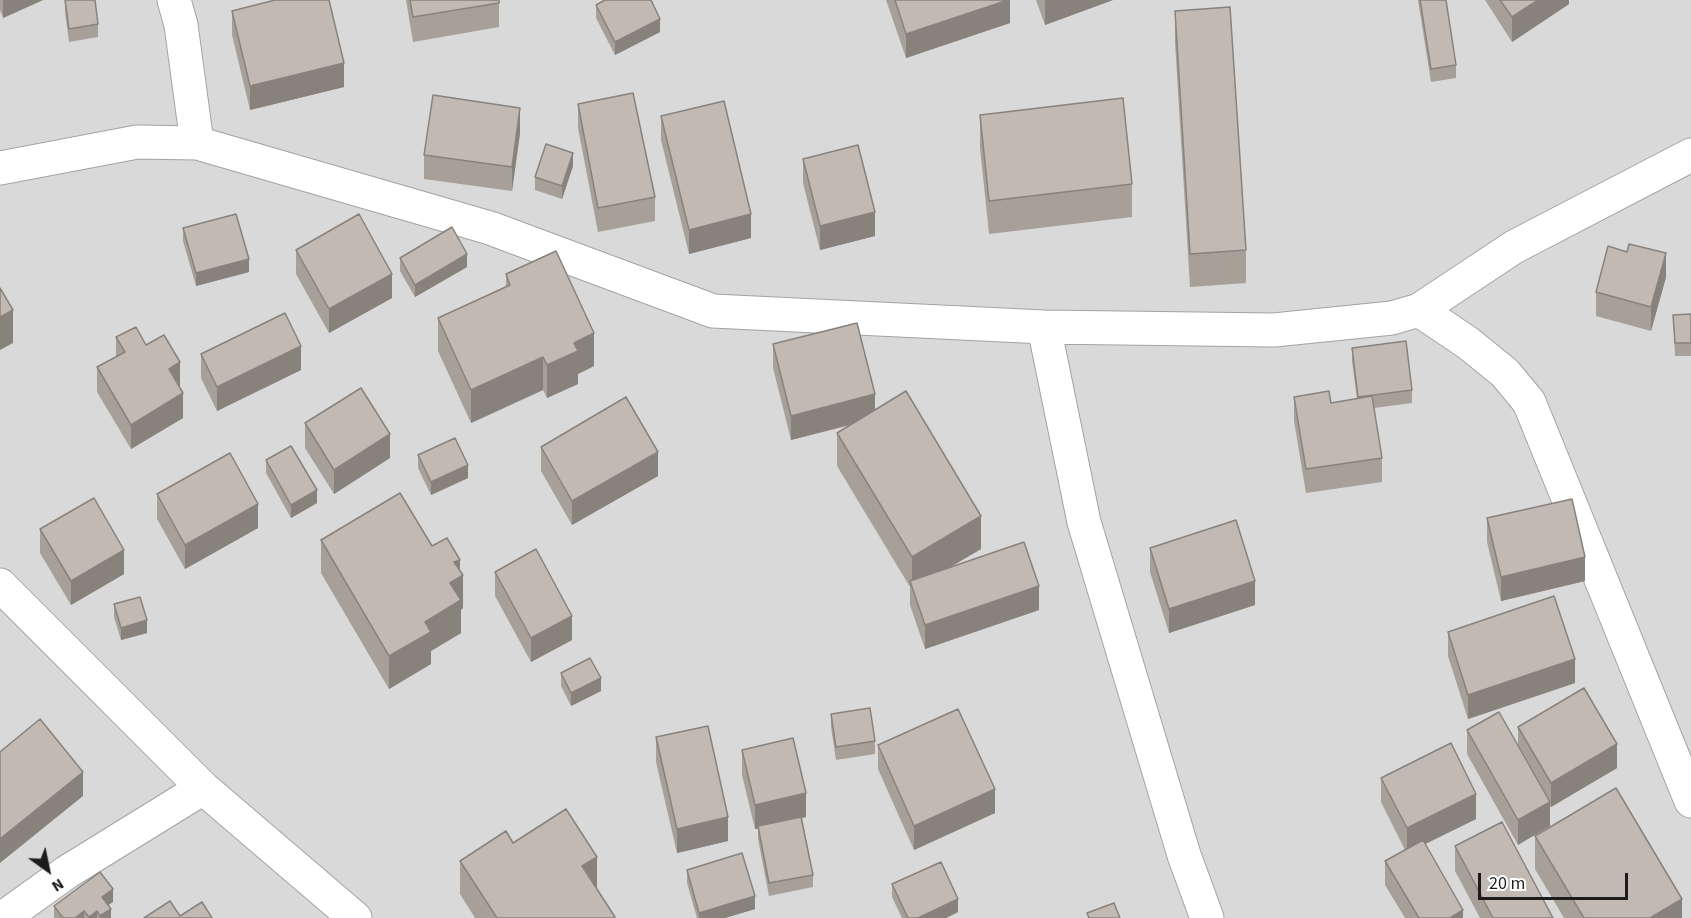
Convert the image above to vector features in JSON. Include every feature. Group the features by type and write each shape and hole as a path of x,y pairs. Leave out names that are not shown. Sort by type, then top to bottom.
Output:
{"street":[{"path":"174,0 181,25 197,143"},
{"path":"0,168 137,142 197,143 490,228 713,311 1044,327 1274,330 1392,318 1419,310 1514,247 1691,155"},
{"path":"1419,310 1468,343 1505,373 1529,402 1691,801"},
{"path":"1044,327 1084,522 1184,855 1207,918"},
{"path":"0,585 203,788 355,918"},
{"path":"3,918 68,872 203,788"}],"shaded area":[{"path":"0,0 1691,0 1691,918 0,918"}],"building":[{"path":"65,0 95,0 98,24 69,29"},
{"path":"275,0 329,0 344,63 250,86 232,11"},
{"path":"410,0 499,0 499,3 413,17"},
{"path":"605,0 651,0 660,19 615,42 596,5"},
{"path":"895,0 1008,0 906,34"},
{"path":"1420,0 1446,0 1456,65 1431,69"},
{"path":"1500,0 1538,0 1512,17"},
{"path":"1230,7 1246,250 1190,254 1175,11"},
{"path":"633,93 655,197 598,208 578,104"},
{"path":"433,95 520,108 512,167 424,155"},
{"path":"1123,98 1132,184 989,201 980,115"},
{"path":"724,101 751,214 689,230 661,116"},
{"path":"546,144 573,153 562,186 535,177"},
{"path":"858,145 875,212 820,226 803,159"},
{"path":"236,214 249,259 196,273 183,228"},
{"path":"359,214 392,274 329,309 296,250"},
{"path":"452,227 467,254 415,285 400,258"},
{"path":"1629,244 1666,253 1651,307 1596,292 1608,246 1627,252"},
{"path":"556,251 594,333 574,343 578,351 547,365 543,357 471,390 438,318 510,285 506,274"},
{"path":"0,288 13,310 0,317"},
{"path":"285,313 301,346 217,387 201,354"},
{"path":"1691,314 1691,343 1675,343 1673,315"},
{"path":"857,323 875,394 791,416 773,344"},
{"path":"136,327 146,345 164,335 180,362 169,369 183,393 131,425 97,367 125,352 116,337"},
{"path":"1406,341 1412,390 1358,397 1352,348"},
{"path":"361,388 390,434 334,470 305,423"},
{"path":"906,391 981,516 912,557 837,433"},
{"path":"1329,391 1331,403 1372,396 1382,458 1306,469 1294,397"},
{"path":"626,397 658,452 572,501 541,447"},
{"path":"455,438 468,465 431,482 418,455"},
{"path":"291,446 317,490 291,505 266,460"},
{"path":"230,453 258,504 185,545 157,494"},
{"path":"400,493 432,546 447,538 460,560 454,562 463,575 450,583 461,600 425,622 431,632 389,656 321,540"},
{"path":"94,498 124,550 71,581 40,529"},
{"path":"1572,499 1585,557 1501,577 1487,518"},
{"path":"1236,520 1255,581 1169,609 1150,548"},
{"path":"1024,542 1039,586 925,625 910,581"},
{"path":"536,549 572,616 531,638 495,572"},
{"path":"1554,596 1575,659 1468,695 1448,632"},
{"path":"140,597 147,620 121,628 114,604"},
{"path":"590,658 601,678 571,693 561,673"},
{"path":"1584,688 1617,744 1551,783 1518,727"},
{"path":"870,708 875,741 836,747 831,714"},
{"path":"958,709 995,789 914,826 878,745"},
{"path":"1499,712 1550,802 1518,820 1467,730"},
{"path":"40,719 83,772 0,839 0,752"},
{"path":"708,726 728,817 677,829 656,737"},
{"path":"793,738 806,793 755,805 742,750"},
{"path":"1451,743 1476,794 1407,828 1381,778"},
{"path":"1616,788 1682,899 1650,918 1584,918 1535,836"},
{"path":"566,809 597,857 582,866 615,917 497,918 460,861 506,831 513,843"},
{"path":"801,817 813,875 769,883 758,826"},
{"path":"1502,822 1553,918 1493,918 1455,846"},
{"path":"1423,840 1463,910 1450,918 1419,918 1385,861"},
{"path":"742,853 755,896 699,913 687,870"},
{"path":"941,862 958,899 918,918 908,918 892,884"},
{"path":"100,872 113,889 102,897 111,909 100,916 97,911 89,917 84,911 75,918 63,918 54,906"},
{"path":"170,901 180,916 202,902 212,918 144,918"},
{"path":"1114,903 1120,918 1089,918 1087,913"}]}
